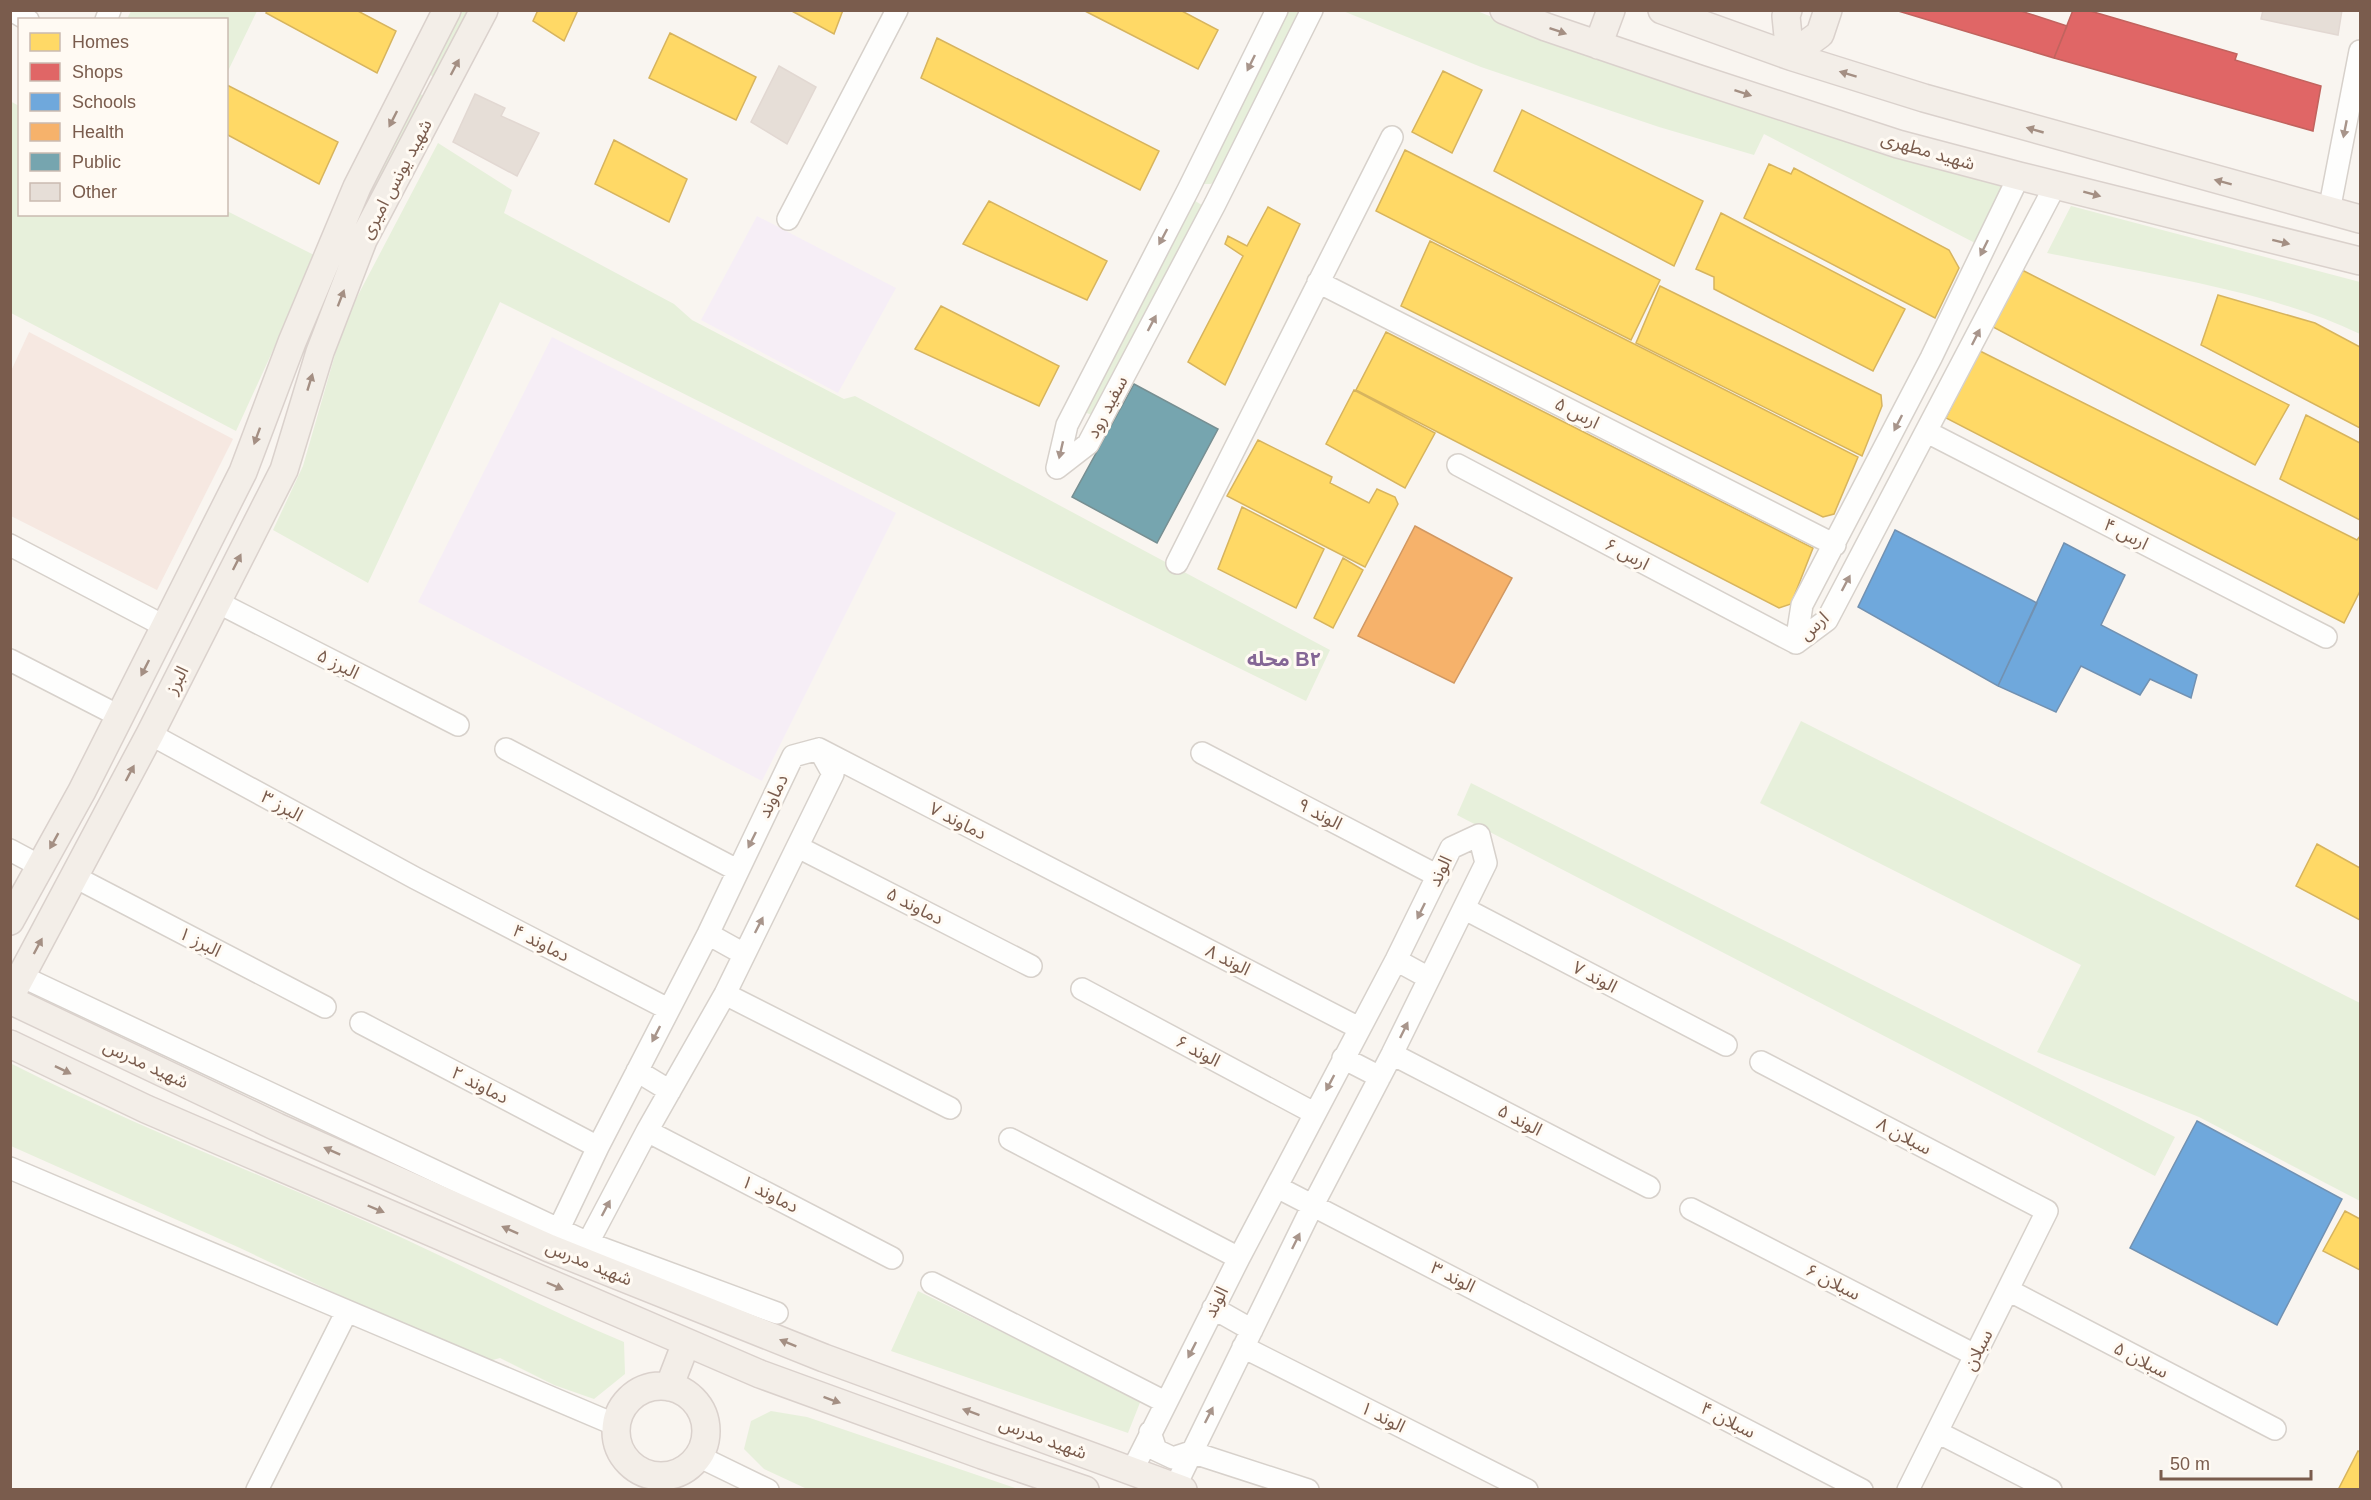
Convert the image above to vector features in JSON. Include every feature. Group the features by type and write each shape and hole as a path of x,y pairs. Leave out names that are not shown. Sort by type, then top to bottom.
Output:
{"main road":[{"name":"شهید یونس امیری","path":"320,352 352,234 357,187 447,10"},
{"name":"شهید یونس امیری","path":"292,342 352,234 441,95 484,10"},
{"name":"شهید مطهری","path":"1504,10 1598,45 1898,144 2361,261"},
{"path":"1598,45 1611,10"},
{"path":"1662,10 1791,56 1935,101 2361,219"},
{"path":"1788,10 1786,16 1791,56"},
{"path":"1791,56 1820,34 1828,10"},
{"path":"413,78 441,95"},
{"name":"البرز","path":"10,921 121,717 243,472 292,342"},
{"name":"البرز","path":"13,986 113,805 284,470 320,352"},
{"path":"223,513 254,529"},
{"path":"82,791 113,805"},
{"name":"شهید مدرس","path":"13,986 277,1127 554,1238 824,1358 1179,1488"},
{"name":"شهید مدرس","path":"10,1044 146,1109 686,1343 793,1386 1085,1490"},
{"path":"264,1160 277,1127"},
{"path":"669,1387 686,1343"},
{"path":"669,1387 683,1392 694,1401 702,1414 705,1428 704,1443 698,1456 688,1467 675,1474 641,1481 622,1454 617,1440 616,1425 620,1411 628,1399 648,1388 669,1387"}],"street":[{"path":"11,10 25,18"},
{"path":"788,219 897,10"},
{"name":"سفید رود","path":"1277,10 1188,190 1067,425 1057,468 1088,444 1215,204 1312,10"},
{"path":"2329,211 2361,51"},
{"path":"1177,563 1392,137"},
{"name":"ارس","path":"1797,643 1802,605 1931,358 2019,176"},
{"name":"ارس","path":"1797,643 1827,620 2056,184"},
{"path":"1188,190 1215,204"},
{"path":"1999,218 2014,214 2028,220 2032,229"},
{"name":"ارس ۵","path":"1318,282 1835,545"},
{"path":"1931,358 1958,372"},
{"path":"1071,417 1095,430"},
{"name":"ارس ۴","path":"1927,432 2326,637"},
{"name":"ارس ۶","path":"1458,465 1797,643"},
{"path":"1874,468 1899,483"},
{"path":"10,545 166,627"},
{"name":"البرز ۵","path":"217,602 458,725"},
{"path":"10,660 121,717"},
{"name":"البرز ۳","path":"150,734 415,878"},
{"path":"506,749 737,870"},
{"path":"777,1313 584,1251 647,1131 725,994 833,774 819,749"},
{"name":"دماوند","path":"554,1238 598,1146 708,934 793,756 819,749"},
{"name":"دماوند ۷","path":"819,749 1097,893"},
{"name":"الوند ۹","path":"1202,753 1438,876"},
{"name":"الوند","path":"1132,1471 1213,1308 1396,960 1451,848 1479,835 1486,863 1465,909 1313,1205 1191,1452 1179,1488"},
{"name":"دماوند ۵","path":"798,847 1031,966"},
{"path":"10,850 40,866"},
{"name":"البرز ۱","path":"75,877 325,1007"},
{"name":"دماوند ۴","path":"415,878 668,1009"},
{"name":"الوند ۸","path":"1097,893 1359,1028"},
{"name":"الوند ۷","path":"1465,909 1726,1045"},
{"path":"708,934 744,954"},
{"path":"1396,960 1430,978"},
{"path":"13,986 554,1238"},
{"name":"الوند ۶","path":"1082,989 1314,1113"},
{"path":"725,994 950,1108"},
{"name":"دماوند ۲","path":"361,1023 598,1146"},
{"name":"الوند ۵","path":"1392,1054 1648,1187"},
{"path":"1343,1058 1380,1077"},
{"name":"سبلان ۸","path":"1761,1062 2047,1211"},
{"path":"637,1071 670,1090"},
{"name":"دماوند ۱","path":"647,1131 892,1258"},
{"path":"1010,1139 1239,1258"},
{"path":"13,1175 347,1311 616,1425"},
{"name":"الوند ۳","path":"1277,1187 1593,1350"},
{"name":"سبلان ۶","path":"1691,1209 1975,1355"},
{"name":"سبلان","path":"1908,1490 2047,1211"},
{"path":"932,1283 1165,1402"},
{"name":"سبلان ۵","path":"2008,1290 2275,1429"},
{"name":"الوند ۱","path":"1213,1308 1248,1339 1525,1488"},
{"path":"257,1490 347,1311"},
{"name":"سبلان ۴","path":"1593,1350 1862,1490"},
{"path":"1150,1432 1156,1450 1173,1458 1191,1452 1308,1490"},
{"path":"1937,1432 2051,1490"},
{"path":"698,1456 768,1490"}],"shaded area":[{"path":"757,216 896,288 838,393 701,320"},
{"path":"29,332 233,439 157,590 11,516 11,371"},
{"path":"552,337 896,513 762,781 418,602"}],"green space":[{"path":"131,10 257,11 228,71 228,18 127,18"},
{"path":"458,11 473,11 439,79 426,73"},
{"path":"1286,11 1302,11 1217,180 1211,184 1203,184 1202,177"},
{"path":"1343,11 1477,11 1552,41 1995,176 2002,188 1975,243 1764,134 1754,155 1659,127 1481,67"},
{"path":"414,91 430,99 363,223 351,218"},
{"path":"10,101 18,105 18,216 228,216 228,212 316,256 236,431 11,313"},
{"path":"438,143 512,190 504,213 674,304 692,320 844,399 855,396 1330,650 1306,701 500,302 368,583 273,530 303,466 345,320"},
{"path":"1192,199 1205,207 1094,416 1082,411"},
{"path":"2071,206 2360,282 2360,334 2324,319 2247,295 2166,276 2047,253"},
{"path":"1801,721 2360,1003 2360,1201 2199,1117 2037,1052 2081,965 1760,803"},
{"path":"1471,783 2175,1137 2155,1176 1457,815"},
{"path":"10,1063 149,1128 385,1230 624,1342 625,1374 594,1399 554,1385 500,1358 482,1363 240,1248 11,1146"},
{"path":"918,1291 1141,1400 1128,1433 891,1351"},
{"path":"771,1411 807,1417 1018,1489 807,1489 764,1469 744,1449 751,1421"}],"building: Homes":[{"path":"268,10 356,10 396,31 377,73 266,13"},
{"path":"538,10 578,10 564,41 533,21"},
{"path":"790,10 843,10 834,34"},
{"path":"1083,10 1180,10 1218,30 1198,69"},
{"path":"670,33 756,77 736,120 649,78"},
{"path":"937,38 1159,151 1140,190 921,78"},
{"path":"1443,71 1482,90 1452,153 1412,132"},
{"path":"228,86 338,142 319,184 228,135"},
{"path":"1522,110 1703,201 1674,266 1494,171"},
{"path":"614,140 687,179 669,222 595,184"},
{"path":"1405,150 1660,280 1631,340 1376,211"},
{"path":"1769,164 1791,174 1794,168 1949,250 1959,268 1935,318 1744,218"},
{"path":"989,201 1107,261 1087,300 963,244"},
{"path":"1268,207 1300,224 1225,385 1188,362 1243,256 1225,244 1228,236 1247,246"},
{"path":"1721,213 1905,309 1873,371 1714,289 1714,277 1696,269"},
{"path":"1430,241 1858,457 1834,514 1823,517 1401,306"},
{"path":"2022,270 2289,405 2255,465 1993,327"},
{"path":"1660,286 1881,395 1882,406 1862,456 1636,343"},
{"path":"2218,295 2315,323 2360,347 2360,428 2201,345"},
{"path":"941,306 1059,366 1039,406 915,349"},
{"path":"1386,332 1813,548 1791,604 1779,608 1356,390"},
{"path":"1978,350 2357,540 2360,536 2360,591 2344,623 1946,418"},
{"path":"1354,390 1435,433 1405,488 1326,444"},
{"path":"2306,415 2360,443 2360,520 2280,479"},
{"path":"1258,440 1332,477 1330,483 1369,503 1377,489 1395,497 1398,504 1365,567 1227,496"},
{"path":"1242,507 1324,549 1296,608 1218,569"},
{"path":"1343,558 1363,570 1333,628 1314,618"},
{"path":"2317,844 2360,868 2360,920 2296,886"},
{"path":"2345,1211 2360,1219 2360,1270 2323,1251"},
{"path":"2358,1451 2360,1452 2360,1490 2338,1490"}],"building: Shops":[{"path":"1895,10 2018,10 2067,26 2054,58"},
{"path":"2073,10 2087,10 2237,54 2235,60 2321,86 2313,131 2054,58"}],"building: Schools":[{"path":"1895,530 2037,603 1998,686 1858,607"},
{"path":"2064,543 2125,575 2101,625 2197,675 2191,698 2150,679 2140,695 2081,666 2056,712 1998,686"},
{"path":"2197,1121 2342,1199 2277,1325 2130,1248"}],"building: Health":[{"path":"1415,526 1512,578 1454,683 1358,636"}],"building: Public":[{"path":"1134,384 1218,429 1157,543 1072,497"}],"building: Other":[{"path":"2263,10 2342,10 2338,35 2261,19"},
{"path":"779,66 816,87 787,144 751,122"},
{"path":"475,94 505,108 501,116 539,133 517,176 453,142"}],"district":[{"name":"محله B۲","path":"1284,659"}]}
